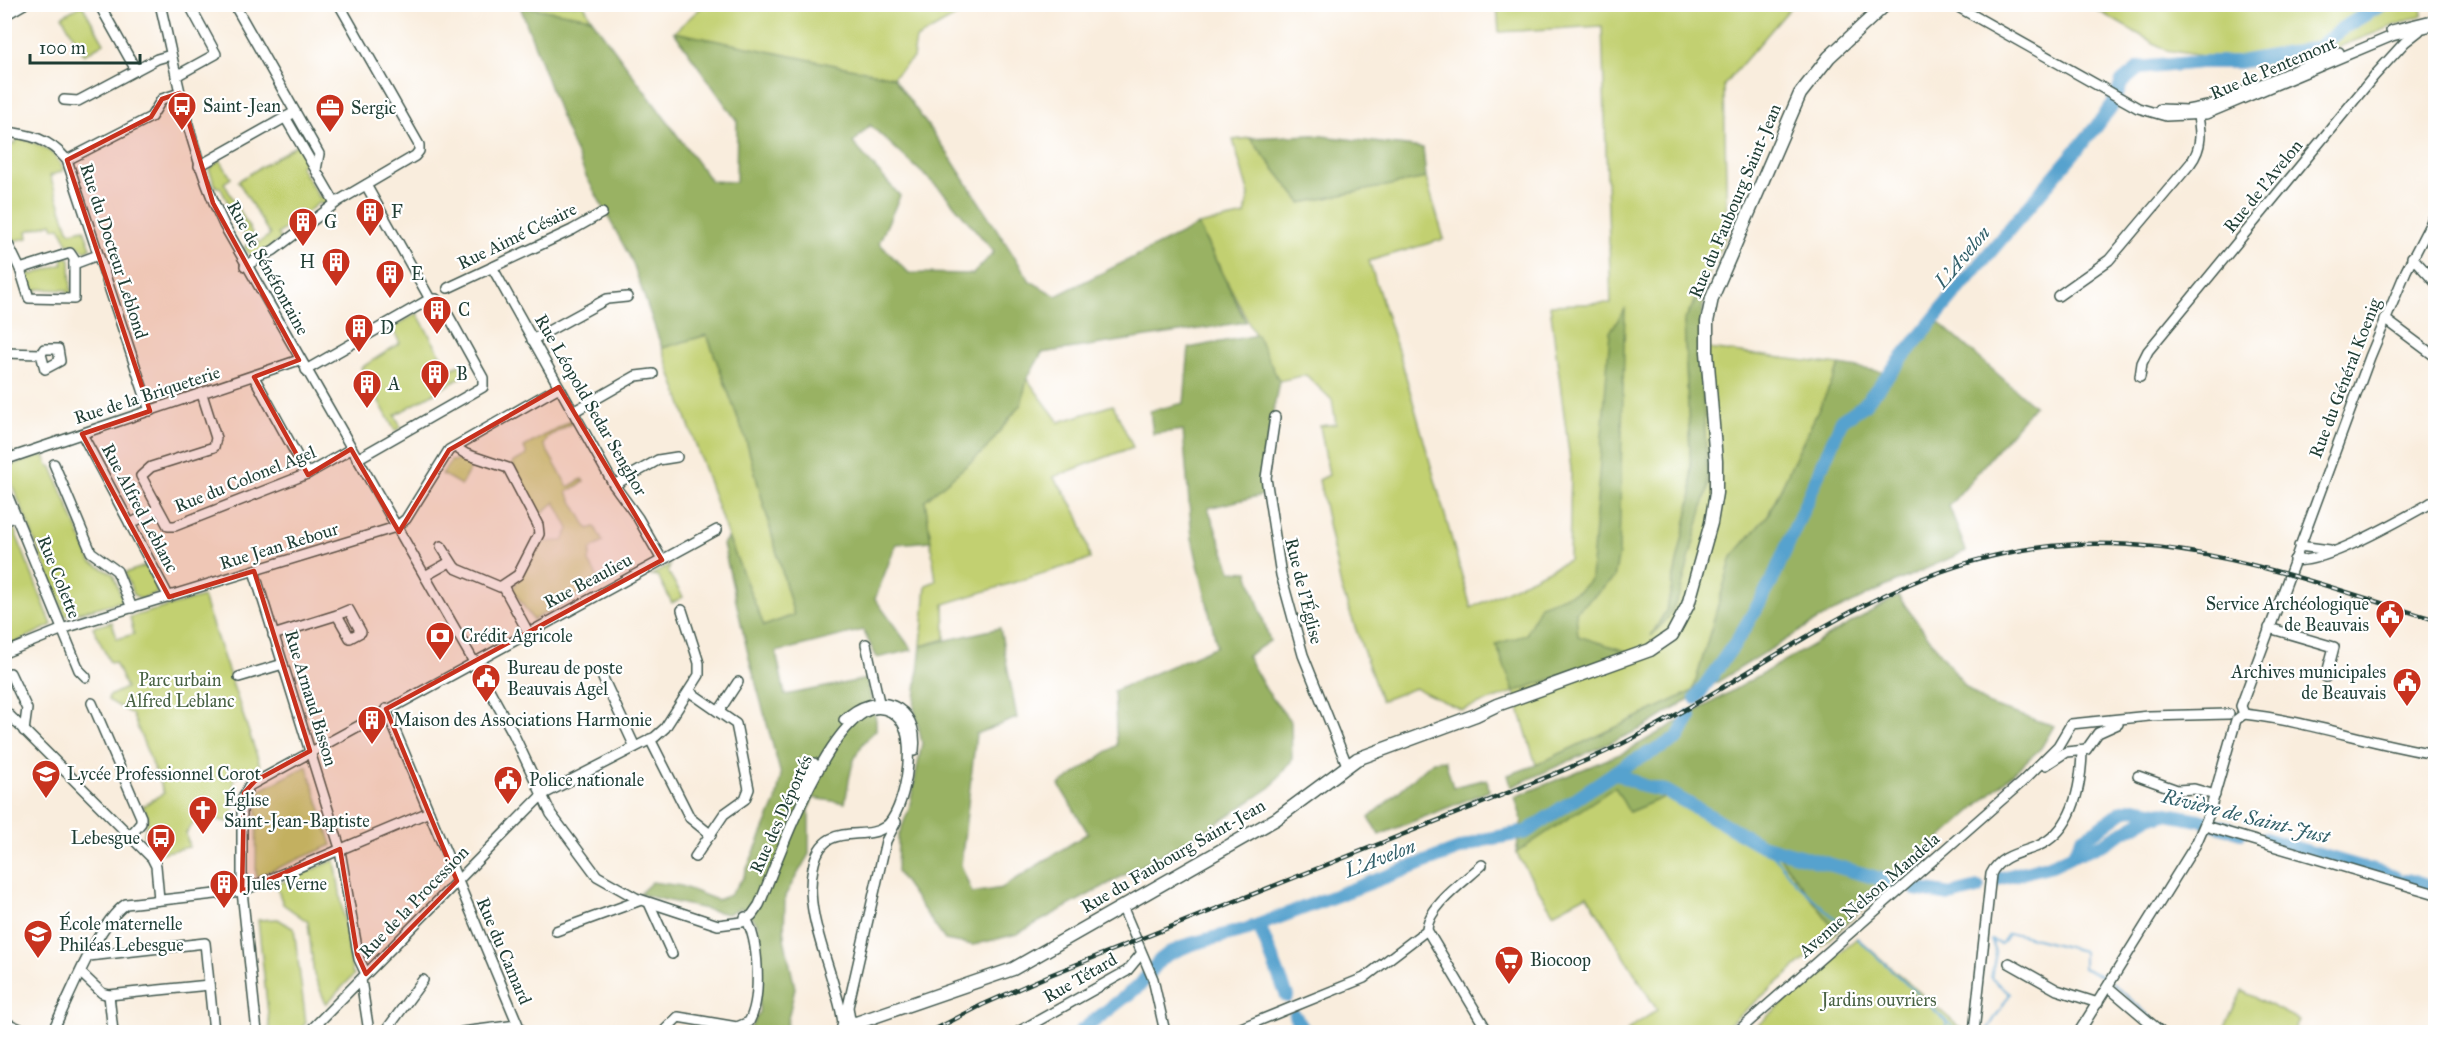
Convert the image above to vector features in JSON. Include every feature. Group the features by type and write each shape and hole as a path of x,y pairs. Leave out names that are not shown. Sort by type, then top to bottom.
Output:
{"main road":[{"name":"Rue du Faubourg Saint-Jean","path":"852,1028 894,1010 1009,971 1280,816 1347,765 1369,753 1625,659 1656,641 1670,628 1681,608 1702,553 1714,510 1717,481 1706,346 1708,315 1714,292 1800,94 1824,62 1886,4"}],"street":[{"path":"5,15 24,4"},
{"path":"99,4 136,70"},
{"path":"160,7 171,4"},
{"path":"176,76 216,54 189,4"},
{"path":"234,4 319,154 316,170"},
{"path":"245,266 274,250 335,203 415,156 419,147 339,4"},
{"name":"Rue de Pentemont","path":"1953,4 2124,99 2151,108 2197,112 2387,36 2409,24 2436,19"},
{"name":"Rue de Sénéfontaine","path":"160,7 199,166 213,203 245,266 396,527"},
{"name":"Rue de Pentemont","path":"2387,36 2431,26"},
{"name":"Rue de l'Avelon","path":"2140,377 2142,363 2148,351 2375,75 2408,39 2431,26"},
{"path":"2387,36 2395,45 2394,54"},
{"path":"2375,75 2386,55 2387,36"},
{"path":"64,100 78,101 136,70 171,55"},
{"name":"Rue du Docteur Leblond","path":"150,411 67,160 151,117 162,99 180,93"},
{"path":"199,166 294,112"},
{"path":"2058,296 2109,260 2190,164 2200,145 2197,112"},
{"path":"285,117 335,203"},
{"path":"4,132 38,137 67,160"},
{"path":"366,185 430,299"},
{"name":"Rue Aimé Césaire","path":"448,288 572,230 602,213"},
{"name":"Rue du Général Koenig","path":"2079,1032 2172,886 2206,822 2237,714 2385,319 2412,257 2436,213"},
{"path":"4,236 14,251 29,298 74,299 74,264 70,253 20,269"},
{"path":"4,255 14,251"},
{"path":"74,264 98,255"},
{"path":"2412,257 2436,284"},
{"name":"Rue Léopold Sedar Senghor","path":"492,267 614,485 638,518 662,560"},
{"path":"532,340 607,299 627,297"},
{"path":"306,370 430,299 436,299 442,304 483,378 483,387 357,459"},
{"path":"2385,319 2436,357"},
{"path":"4,353 40,354"},
{"name":"Rue de la Briqueterie","path":"7,459 299,360"},
{"path":"573,412 636,376 653,374"},
{"path":"254,377 307,474"},
{"path":"559,387 445,455 406,519 396,527 508,724 551,814 593,872 607,883 645,901 725,920 745,917 755,942 756,997 751,1019 742,1027 678,1017 663,1032"},
{"path":"130,524 157,509 141,479 143,472 213,448 216,444 202,394"},
{"name":"Rue de l'Église","path":"1275,417 1266,478 1278,564 1304,656 1347,765"},
{"name":"Rue Alfred Leblanc","path":"82,434 170,597"},
{"path":"4,444 7,459"},
{"path":"441,546 450,562 459,570 489,585 503,586 518,575 538,540 539,528 506,466 466,454 455,447"},
{"name":"Rue du Colonel Agel","path":"157,509 164,522 172,526 307,474 351,449"},
{"path":"614,485 658,460 677,457"},
{"path":"54,464 91,552 117,571 132,608"},
{"name":"Rue Colette","path":"4,487 79,670 86,677"},
{"path":"2294,560 2303,561 2387,528 2436,500"},
{"path":"4,521 16,516"},
{"name":"Rue Jean Rebour","path":"6,651 62,629 396,527"},
{"name":"Rue Beaulieu","path":"242,891 244,793 255,781 717,530"},
{"path":"2300,546 2334,550"},
{"path":"425,576 450,562"},
{"name":"Rue Arnaud Bisson","path":"254,571 340,849 363,977 369,1032"},
{"path":"503,586 528,633"},
{"name":"Rue de la Procession","path":"309,1032 542,795 650,740 665,728 698,678 699,667 682,610"},
{"path":"273,635 337,615"},
{"path":"2269,628 2334,647 2326,677"},
{"path":"852,1028 848,1012 851,995 886,842 904,806 915,736 910,722 901,711 879,702 866,644"},
{"path":"239,676 283,664"},
{"path":"10,673 27,709 24,731"},
{"path":"602,676 635,747"},
{"path":"719,711 738,682"},
{"path":"690,692 737,726 749,789 745,799 727,811 695,857"},
{"name":"Rue des Déportés","path":"745,917 755,900 808,776 823,747 852,713 864,706 879,702"},
{"path":"92,703 141,819 130,836"},
{"name":"Rue du Camard","path":"386,709 519,1029"},
{"name":"Rue des Déportés","path":"745,917 759,905 823,759 853,720 877,709 890,712 902,722 907,730 909,749 900,804 889,823 879,830"},
{"path":"4,711 155,863 159,899"},
{"path":"2134,718 2101,731 2088,749 2078,751 2066,744 2064,734 2071,724 2095,724 2134,718 2237,714 2266,715 2396,747 2436,754"},
{"path":"2084,723 2092,729 2094,741"},
{"name":"Avenue Nelson Mandela","path":"1737,1032 2022,782 2058,746 2064,734"},
{"path":"650,740 690,818 711,835"},
{"path":"1974,1032 1991,874 2003,859 2044,843 2061,826 2079,789 2078,751"},
{"name":"Avenue Nelson Mandela","path":"2022,782 2063,753 2078,751"},
{"path":"2138,776 2177,790 2194,789 2215,795"},
{"path":"52,1032 88,956 124,905 159,899 242,891 429,812"},
{"path":"2206,822 2252,840 2436,894"},
{"path":"852,1028 837,996 818,932 811,885 813,866 820,849 833,838 850,833 879,830 885,834 886,842"},
{"path":"1482,866 1434,910 1428,920 1427,930 1488,1032"},
{"path":"242,891 257,1032"},
{"path":"556,931 645,901"},
{"path":"645,901 672,954"},
{"name":"Rue Tétard","path":"1018,1032 1127,971 1141,954 1122,906"},
{"path":"1231,1032 1364,978 1427,930"},
{"path":"88,956 205,943 214,1032"},
{"path":"1141,954 1153,979 1166,1032"},
{"path":"2009,963 2057,990 2098,1003"},
{"path":"81,972 100,991 109,995 210,985"},
{"path":"385,1032 423,980"},
{"path":"2111,983 2162,1032"},
{"path":"109,995 113,1032"},
{"path":"837,996 846,1000 851,995"},
{"path":"4,1022 27,1032"},
{"path":"462,1032 519,1029"}],"highlighted area":[{"path":"180,93 213,203 299,360 254,377 308,475 351,449 399,532 449,450 559,387 662,560 386,709 457,881 366,974 357,954 340,849 242,891 244,793 255,781 310,751 254,571 169,597 82,434 150,411 67,160 151,117 162,99"}],"green space":[{"path":"954,4 959,15 916,39 913,58 893,77 674,32 704,5"},
{"path":"82,5 104,43 84,55 62,16"},
{"path":"584,5 591,18 520,6"},
{"path":"1497,5 1793,5 1724,85 1727,232 1705,284 1684,321 1692,494 1667,609 1653,633 1668,618 1708,487 1700,348 1840,365 1768,515 1732,557 1693,691 1536,765 1514,692 1462,710 1415,688 1381,701 1341,587 1319,480 1329,475 1320,426 1336,424 1332,400 1306,375 1279,381 1198,225 1245,215 1249,195 1233,140 1250,138 1301,203 1426,178 1444,239 1369,261 1403,366 1471,608 1569,560 1571,469 1550,305 1611,303 1602,26 1499,32"},
{"path":"2088,5 2423,5 2422,15 2281,69 2166,50"},
{"path":"520,6 591,18 711,181 736,182 737,121 674,32 893,77 948,154 1030,281 1056,296 1198,225 1246,322 1042,353 1027,379 1021,404 985,450 925,500 931,541 896,544 875,599 912,650 877,658 863,630 776,652 785,695 867,679 876,720 876,730 867,738 853,763 845,803 813,798 809,808 809,854 785,896 784,938 795,988 785,1032 748,1032 759,1012 760,947 757,923 741,908 727,914 639,894 652,882 681,886 717,900 730,895 743,878 776,801 781,775 749,658 723,544 728,537 764,626 794,615 746,440 707,335 662,348 632,261 586,176 563,122","holes":["870,125 944,193 994,252 973,274 909,273 879,243 900,196 853,143"]},
{"path":"1313,135 1423,148 1426,178 1301,203 1250,138"},
{"path":"18,138 46,148 60,163 64,170 50,176 68,229 71,232 84,229 91,248 85,251 76,244 68,244 60,227 54,228 52,223 27,231 28,238 13,241 5,229 4,144 15,144"},
{"path":"298,144 308,162 300,166 319,197 326,195 327,204 324,207 320,202 278,234 281,239 253,260 244,247 249,244 220,187 216,187 209,169 220,160 231,178 224,183 258,243 270,235 238,181"},
{"path":"62,258 70,259 71,292 68,295 67,290 37,289 36,295 32,293 26,272 30,270 31,275 63,264"},
{"path":"1705,284 1700,348 1708,487 1680,594 1668,618 1651,636 1667,609 1692,494 1684,321"},
{"path":"1625,309 1619,553 1614,578 1576,612 1578,636 1629,652 1514,692 1496,644 1526,635 1540,605 1579,591 1591,579 1610,332"},
{"path":"417,313 449,370 462,364 468,374 395,415 401,427 395,431 361,368 400,343 392,328"},
{"path":"1936,320 2034,406 1949,506 1966,551 1821,618 1643,728 1511,787 1508,775 1536,765 1693,691 1732,557 1768,515 1840,365 1890,373"},
{"path":"707,335 746,440 794,615 764,626 728,537 662,348"},
{"path":"1257,335 1279,381 1262,471 1263,495 1208,508 1231,571 1248,572 1270,641 1247,656 1267,691 1291,722 1292,760 1271,787 1210,828 1017,934 973,945 945,940 897,872 898,837 909,809 922,743 914,708 921,646 1000,628 1017,718 976,734 961,865 972,893 1002,888 1088,833 1059,785 1117,745 1114,691 1217,646 1192,538 1183,430 1153,434 1150,411 1184,403 1189,348"},
{"path":"1027,379 1059,422 1113,405 1133,447 1053,477 1078,515 1090,559 944,604 945,639 921,646 926,585 936,581 925,500 985,450 1021,404"},
{"path":"572,420 574,422 549,436 544,445 568,487 582,479 584,482 567,492 588,529 595,527 603,542 591,549 589,562 601,583 533,620 513,590 514,586 543,542 563,541 569,529 555,502 538,517 512,463 527,455 524,447"},
{"path":"44,455 48,465 52,467 91,562 113,574 123,601 65,616 5,467"},
{"path":"460,460 473,463 461,485 442,474 451,461"},
{"path":"14,529 52,625 13,644 5,639 4,533"},
{"path":"670,565 668,572 683,597 672,603 658,576 651,575"},
{"path":"146,566 157,593 140,599 134,595 125,573"},
{"path":"1898,596 1965,686 1989,705 2054,726 2041,748 1837,932 1776,852 1757,836 1674,793 1629,812 1615,787 1516,853 1522,820 1515,797 1625,752"},
{"name":"Parc urbain Alfred Leblanc","path":"203,597 260,765 234,779 233,823 198,816 186,833 189,847 162,853 144,835 148,817 143,806 164,793 132,714 108,700 109,696 126,688 115,662 110,663 93,627 112,622 117,639 134,634 130,617"},
{"path":"1445,760 1453,787 1487,779 1489,791 1379,835 1369,818 1433,761"},
{"path":"307,766 332,845 256,877 257,792"},
{"path":"1615,787 1629,812 1673,793 1757,836 1776,852 1837,932 1720,1032 1629,1032 1627,1030 1657,1010 1587,895 1553,913 1516,853"},
{"path":"335,860 354,975 326,1004 314,975 308,922 283,904 276,885"},
{"path":"278,919 294,929 306,1023 297,1032 270,1032 258,920"},
{"name":"Jardins ouvriers","path":"1857,938 1965,1032 1750,1032"},
{"path":"2242,991 2299,1020 2293,1032 2229,1032 2223,1030"}],"waterway":[{"name":"L'Avelon","path":"1696,698 1738,639 1771,583 1842,420 1863,406 2096,127 2113,104 2122,82 2139,68 2200,62 2239,62 2317,48 2343,28 2383,4"},
{"name":"L'Avelon","path":"1080,1032 1140,985 1160,960 1168,954 1191,944 1248,929 1483,840 1526,832 1626,765 1677,739 1690,716"},
{"name":"Rivière de Saint-Just","path":"1615,772 1643,786 1666,791 1761,845 1895,883"},
{"name":"Rivière de Saint-Just","path":"1998,879 2052,865 2073,855 2082,839 2123,811 2134,808 2200,820 2241,832"},
{"path":"2073,855 2103,844 2153,815 2161,816"},
{"name":"Rivière de Saint-Just","path":"2265,839 2395,877"},
{"path":"1761,845 1774,856 1796,883 1841,924"},
{"name":"Rivière de Saint-Just","path":"2407,880 2436,889"},
{"name":"Rivière de Saint-Just","path":"1915,889 1950,895 1978,888"},
{"path":"1259,925 1287,996"},
{"path":"1986,1032 2010,994 1991,978 1996,952 1991,940 2001,944 2008,934 2017,934 2083,951 2083,968 2108,979"},
{"path":"1857,938 1946,1021 1946,1032"},
{"path":"2112,983 2168,1032"},
{"path":"1295,1016 1305,1032"},
{"path":"1946,1021 1960,1032"}],"railway":[{"path":"930,1032 982,1005 1050,975 1605,752 1664,722 1832,622 1888,593 1948,569 2011,552 2079,544 2125,544 2170,549 2260,567 2436,620"}],"place":[{"name":"Saint-Jean","path":"182,132"},
{"name":"Sergic","path":"330,134"},
{"name":"F","path":"370,238"},
{"name":"G","path":"303,248"},
{"name":"H","path":"336,288"},
{"name":"E","path":"390,300"},
{"name":"C","path":"437,336"},
{"name":"D","path":"359,354"},
{"name":"B","path":"435,400"},
{"name":"A","path":"367,410"},
{"name":"Service Archéologique de Beauvais","path":"2390,640"},
{"name":"Crédit Agricole","path":"440,662"},
{"name":"Bureau de poste Beauvais Agel","path":"486,704"},
{"name":"Archives municipales de Beauvais","path":"2407,708"},
{"name":"Maison des Associations Harmonie","path":"372,746"},
{"name":"Lycée Professionnel Corot","path":"46,800"},
{"name":"Police nationale","path":"508,806"},
{"name":"Église Saint-Jean-Baptiste","path":"203,836"},
{"name":"Lebesgue","path":"161,864"},
{"name":"Jules Verne","path":"224,910"},
{"name":"École maternelle Philéas Lebesgue","path":"38,960"},
{"name":"Biocoop","path":"1509,986"}]}
